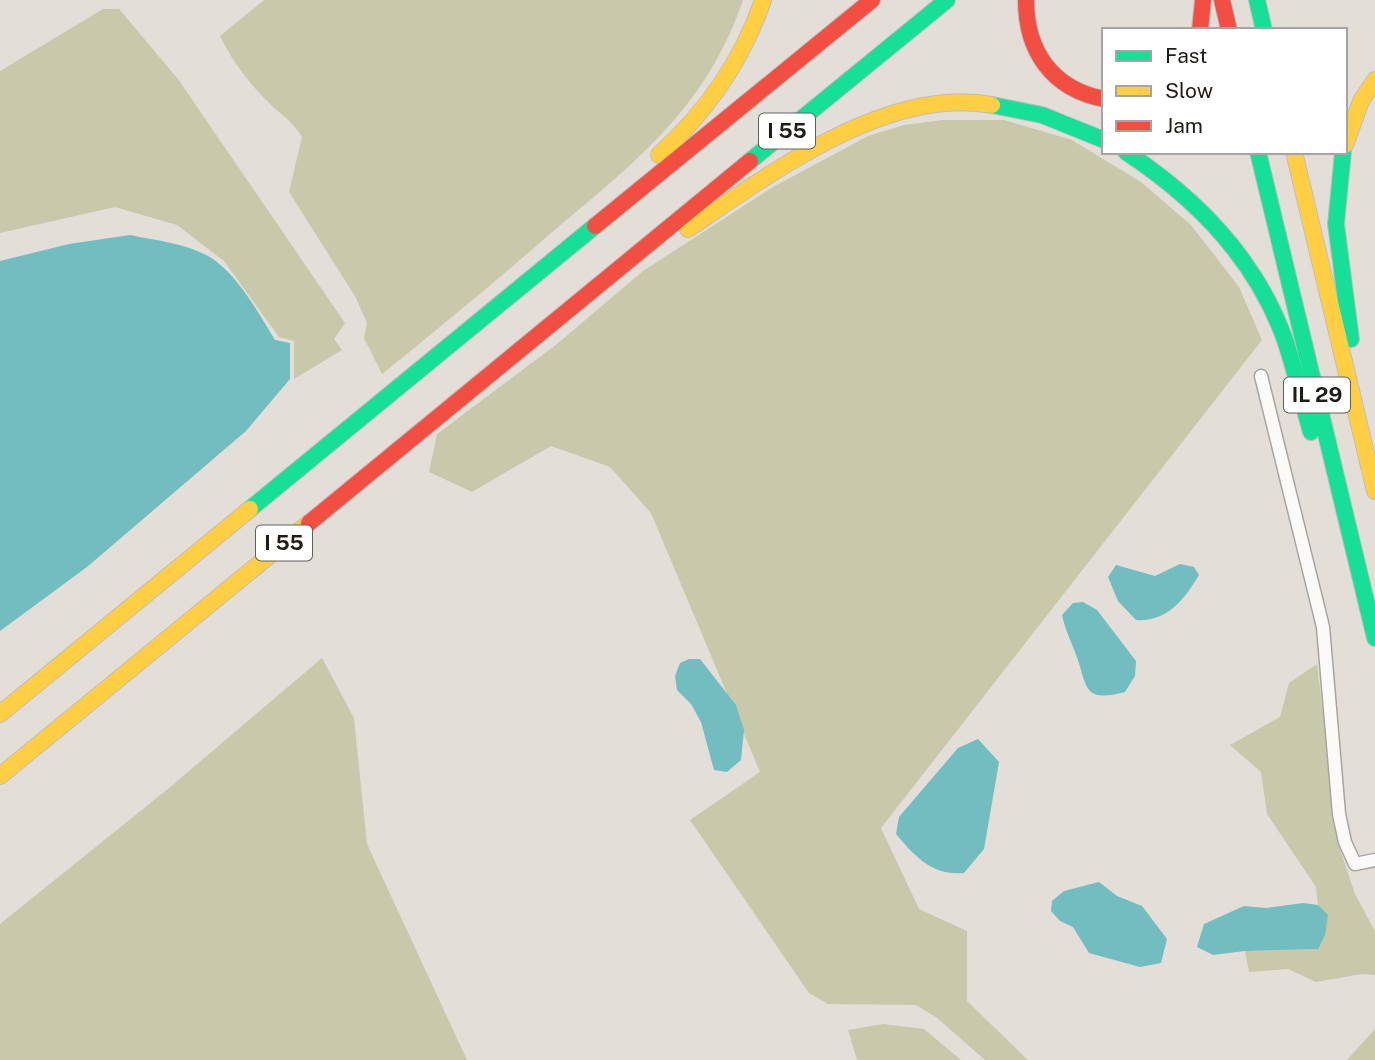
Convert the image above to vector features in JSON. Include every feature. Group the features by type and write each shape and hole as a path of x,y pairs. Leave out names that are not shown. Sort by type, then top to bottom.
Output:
{"highway":[{"path":"603,212 707,108 740,55 763,0"},
{"name":"I 55","path":"0,714 544,267 583,222 603,212 872,0"},
{"name":"I 55","path":"0,776 947,0"},
{"path":"1026,0 1027,26 1042,63 1054,78 1072,91 1102,98"},
{"path":"1200,28 1203,0"},
{"path":"1222,0 1229,28"},
{"path":"1257,0 1264,28"},
{"path":"1347,140 1361,101 1375,80"},
{"path":"629,263 832,136 893,112 950,103 1017,108 1078,128 1102,139"},
{"path":"1128,154 1179,188 1210,218 1252,273 1282,334 1319,461 1355,556"},
{"name":"IL 29","path":"1258,154 1375,638"},
{"name":"IL 29","path":"1294,154 1375,491"},
{"path":"1343,154 1336,225 1362,436"}],"street":[{"path":"1262,376 1323,627 1339,814 1345,842 1355,864 1375,860"}],"green space":[{"path":"264,0 743,0 728,38 709,73 688,103 638,158 382,374 364,338 367,323 355,296 289,192 302,137 248,79 220,36"},
{"path":"103,9 119,9 178,79 345,323 334,339 342,350 294,379 294,341 279,337 224,261 177,225 115,207 0,233 0,71"},
{"path":"943,120 1004,120 1072,140 1141,182 1191,225 1239,287 1262,340 881,828 919,909 967,931 967,1001 1028,1060 985,1060 937,1018 916,1005 828,1004 809,993 690,820 760,772 651,513 610,467 551,446 472,492 429,472 437,434 557,344 643,271 773,187 868,136 904,125"},
{"path":"322,658 354,718 367,844 467,1060 0,1060 0,924 169,788"},
{"path":"1317,664 1339,846 1355,894 1375,931 1375,975 1362,974 1316,982 1288,969 1249,972 1245,951 1317,949 1327,918 1318,905 1316,887 1267,814 1261,772 1230,745 1280,717 1289,683"},
{"path":"883,1024 924,1029 961,1060 857,1060 848,1030"},
{"path":"1375,1029 1375,1060 1347,1060"}],"water":[{"path":"130,235 198,251 226,270 249,299 275,340 290,343 290,379 246,431 87,567 0,631 0,261 69,244"},
{"path":"1180,564 1194,567 1199,575 1174,608 1147,620 1136,620 1118,601 1108,577 1116,565 1155,576"},
{"path":"1083,602 1097,610 1136,661 1135,676 1125,692 1100,695 1093,693 1085,682 1062,615 1073,603"},
{"path":"689,659 700,659 736,705 744,730 741,760 727,772 714,770 701,722 691,704 677,690 675,676 680,663"},
{"path":"978,739 999,762 984,849 964,873 943,871 918,857 896,834 899,817 958,748"},
{"path":"1099,882 1117,896 1142,906 1167,939 1161,963 1140,967 1089,953 1073,927 1060,921 1051,911 1052,901 1064,891"},
{"path":"1303,903 1318,905 1328,915 1325,935 1318,949 1245,951 1213,955 1197,947 1204,924 1244,906 1266,908"}],"traffic: fast":[{"path":"750,161 947,0"},
{"path":"1257,0 1264,28"},
{"path":"992,105 1042,115 1102,139"},
{"path":"1129,154 1199,210 1221,233 1258,283 1285,340 1311,432"},
{"path":"1258,154 1375,638"},
{"path":"1343,154 1336,224 1351,339"},
{"path":"250,509 595,226"}],"traffic: slow":[{"path":"659,155 693,121 734,65 763,0"},
{"path":"1347,140 1361,101 1375,80"},
{"path":"688,229 793,160 872,121 912,108 952,102 992,105"},
{"path":"1294,154 1375,491"},
{"path":"0,714 250,509"},
{"path":"0,776 309,523"}],"traffic: jam":[{"path":"595,226 872,0"},
{"path":"1026,0 1031,36 1046,65 1056,77 1070,86 1102,98"},
{"path":"1200,28 1203,0"},
{"path":"1222,0 1229,28"},
{"path":"309,523 750,161"}]}
